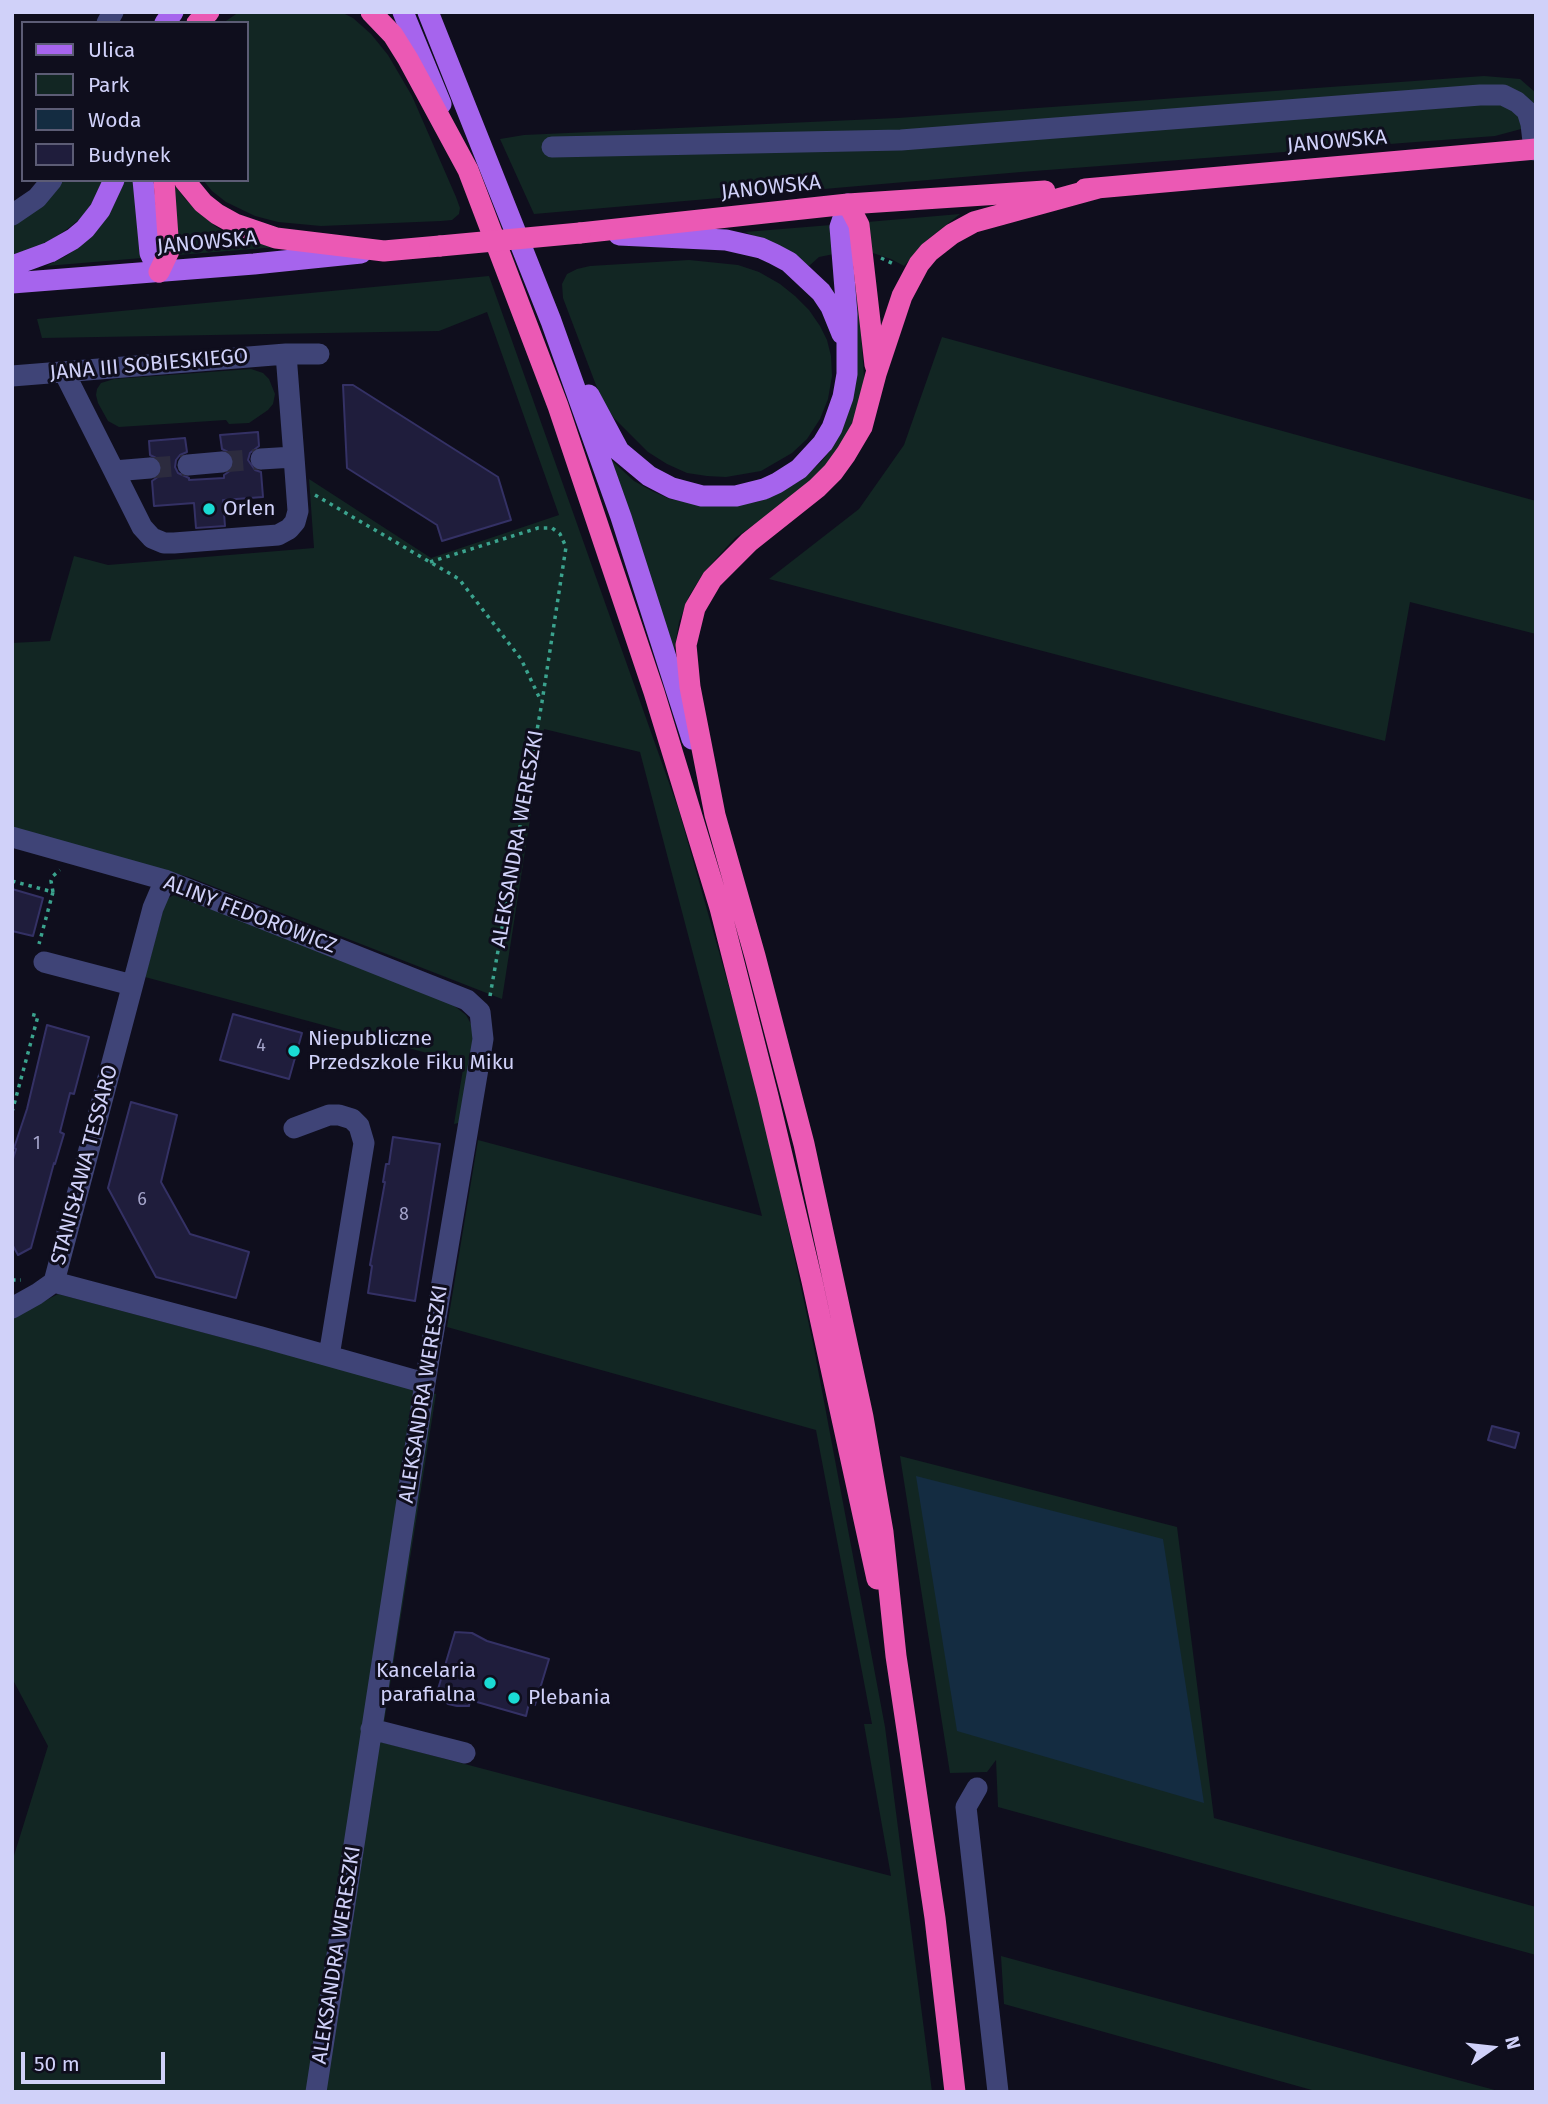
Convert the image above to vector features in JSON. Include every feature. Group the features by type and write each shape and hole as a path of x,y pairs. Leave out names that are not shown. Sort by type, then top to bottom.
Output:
{"highway":[{"path":"371,12 393,36 408,59 468,170 575,456 654,692 704,852 784,1158 865,1531 896,1656"},
{"name":"JANOWSKA","path":"384,251 848,205 1098,188 1535,150"},
{"path":"159,272 169,251 164,182"},
{"path":"186,182 203,203 218,214 235,225 254,232 276,238 384,251"},
{"path":"955,2092 935,1918 896,1656 883,1532 850,1354 800,1130 715,815 686,665 686,645 695,608 712,579 750,541 817,488 846,454 862,427 902,296 919,264 939,243 974,222 1098,188"},
{"path":"848,205 859,225 876,374"}],"main road":[{"path":"403,12 468,170"},
{"path":"428,12 551,321 632,553 715,815"},
{"path":"12,266 64,245 85,229 100,210 113,182"},
{"path":"143,182 150,253 159,272"},
{"path":"551,321 619,451 663,485 686,493 716,497 736,496 764,489 788,477 812,456 823,443 837,417 847,374 847,314 839,227 848,205"},
{"path":"580,233 726,240 761,248 789,262 813,283 831,307 847,346"},
{"name":"JANOWSKA","path":"12,283 384,251"}],"street":[{"path":"552,147 901,140 1480,94 1503,95 1527,111 1535,150"},
{"path":"12,215 37,198 50,182"},
{"path":"64,372 142,527 152,538 164,543 278,535 289,530 298,511 286,355"},
{"name":"JANA III SOBIESKIEGO","path":"12,376 286,355 319,355"},
{"path":"261,459 294,457"},
{"path":"188,465 222,463"},
{"path":"114,471 150,468"},
{"name":"ALINY FEDOROWICZ","path":"12,837 165,880 467,1000 481,1012"},
{"name":"STANISŁAWA TESSARO","path":"165,880 153,908 54,1282 425,1383"},
{"path":"41,954 132,985"},
{"name":"ALEKSANDRA WERESZKI","path":"316,2092 370,1729 483,1039 481,1012"},
{"path":"294,1128 329,1115 339,1115 352,1119 359,1126 365,1143 329,1356"},
{"path":"12,1308 54,1282"},
{"path":"370,1729 465,1753"},
{"path":"977,1788 966,1807 998,2092"}],"path":[{"path":"880,257 902,268"},
{"path":"296,484 459,579 521,659 542,702"},
{"name":"ALEKSANDRA WERESZKI","path":"430,562 538,528 552,528 561,534 566,547 489,1006 481,1012"},
{"path":"41,954 53,892 51,881 62,868 70,870"},
{"path":"12,881 53,892"},
{"path":"12,1112 38,1016 30,1014"}],"green space":[{"path":"239,12 341,12 353,18 388,55 412,96 456,197 459,214 452,220 441,221 321,226 278,222 255,216 226,202 212,191 205,182 248,182 248,21 226,21"},
{"path":"1484,76 1520,79 1536,93 1536,125 1495,136 1021,172 534,214 500,139 524,135 898,118"},
{"path":"56,182 102,182 91,205 70,227 29,251 12,256 12,222"},
{"path":"124,182 135,182 142,258 46,266 77,248 107,217"},
{"path":"171,182 185,199 229,235 277,247 178,255"},
{"path":"960,214 927,240 904,266 870,252 867,222"},
{"path":"831,225 834,254 819,257 809,266 792,253 745,232"},
{"path":"689,260 738,265 759,272 780,284 809,310 827,340 832,376 828,399 820,419 807,439 792,453 761,471 726,477 687,473 648,452 614,418 602,401 563,298 562,284 567,274 577,269"},
{"path":"857,275 865,392 858,414 834,456 815,477 785,503 735,538 704,572 689,596 679,622 674,652 608,457 634,481 652,491 670,499 698,504 736,505 757,502 801,480 832,448 851,276"},
{"path":"489,276 679,811 759,1093 814,1348 885,1727 932,2092 12,2092 12,1862 48,1746 12,1678 12,1318 58,1294 436,1394 381,1742 891,1876 864,1724 872,1724 816,1430 447,1327 478,1140 762,1216 640,752 544,729 502,999 189,877 12,829 12,643 50,641 74,556 108,565 314,548 309,479 431,558 559,515 487,312 439,331 42,338 37,319"},
{"path":"942,337 1536,501 1536,634 1410,602 1385,741 769,579 859,509 904,445"},
{"path":"251,369 263,373 269,379 275,394 273,404 268,410 249,423 229,424 226,420 119,427 108,421 96,395 101,383 114,379"},
{"path":"178,893 452,1004 466,1015 475,1031 463,1122 454,1124 464,1063 145,977 166,899"},
{"path":"900,1456 1177,1527 1214,1818 1536,1907 1536,1955 998,1807 996,1760 987,1772 950,1773"},
{"path":"1001,1956 1502,2092 1319,2092 1004,2004"}],"water":[{"path":"916,1476 1163,1539 1204,1803 957,1731"}],"building":[{"path":"343,385 353,385 498,477 511,520 442,541 437,525 347,468"},
{"path":"258,432 259,446 250,453 248,460 255,470 261,472 263,497 223,500 225,526 196,528 194,503 154,506 152,481 162,474 163,466 160,460 150,455 149,441 185,438 187,452 176,460 178,473 189,480 224,478 224,475 234,468 235,462 232,454 222,449 220,435"},
{"path":"12,889 43,898 33,936 12,931"},
{"path":"233,1014 302,1033 289,1079 220,1060"},
{"path":"47,1025 89,1037 74,1094 70,1093 60,1132 64,1134 31,1248 18,1255 12,1244 12,1162"},
{"path":"131,1102 177,1115 161,1182 190,1234 249,1252 236,1298 156,1277 108,1188"},
{"path":"393,1137 440,1144 415,1301 368,1293 383,1182"},
{"path":"1492,1426 1519,1433 1515,1448 1488,1440"},
{"path":"455,1632 472,1633 487,1641 549,1659 535,1705 529,1703 526,1716 470,1700 469,1706 448,1704 436,1696"}],"tunnel":[{"path":"222,462 261,459"},
{"path":"150,468 188,465"}],"place":[{"name":"Orlen","path":"209,509"},
{"name":"Niepubliczne Przedszkole Fiku Miku","path":"294,1051"},
{"name":"Kancelaria parafialna","path":"490,1683"},
{"name":"Plebania","path":"514,1698"}]}
